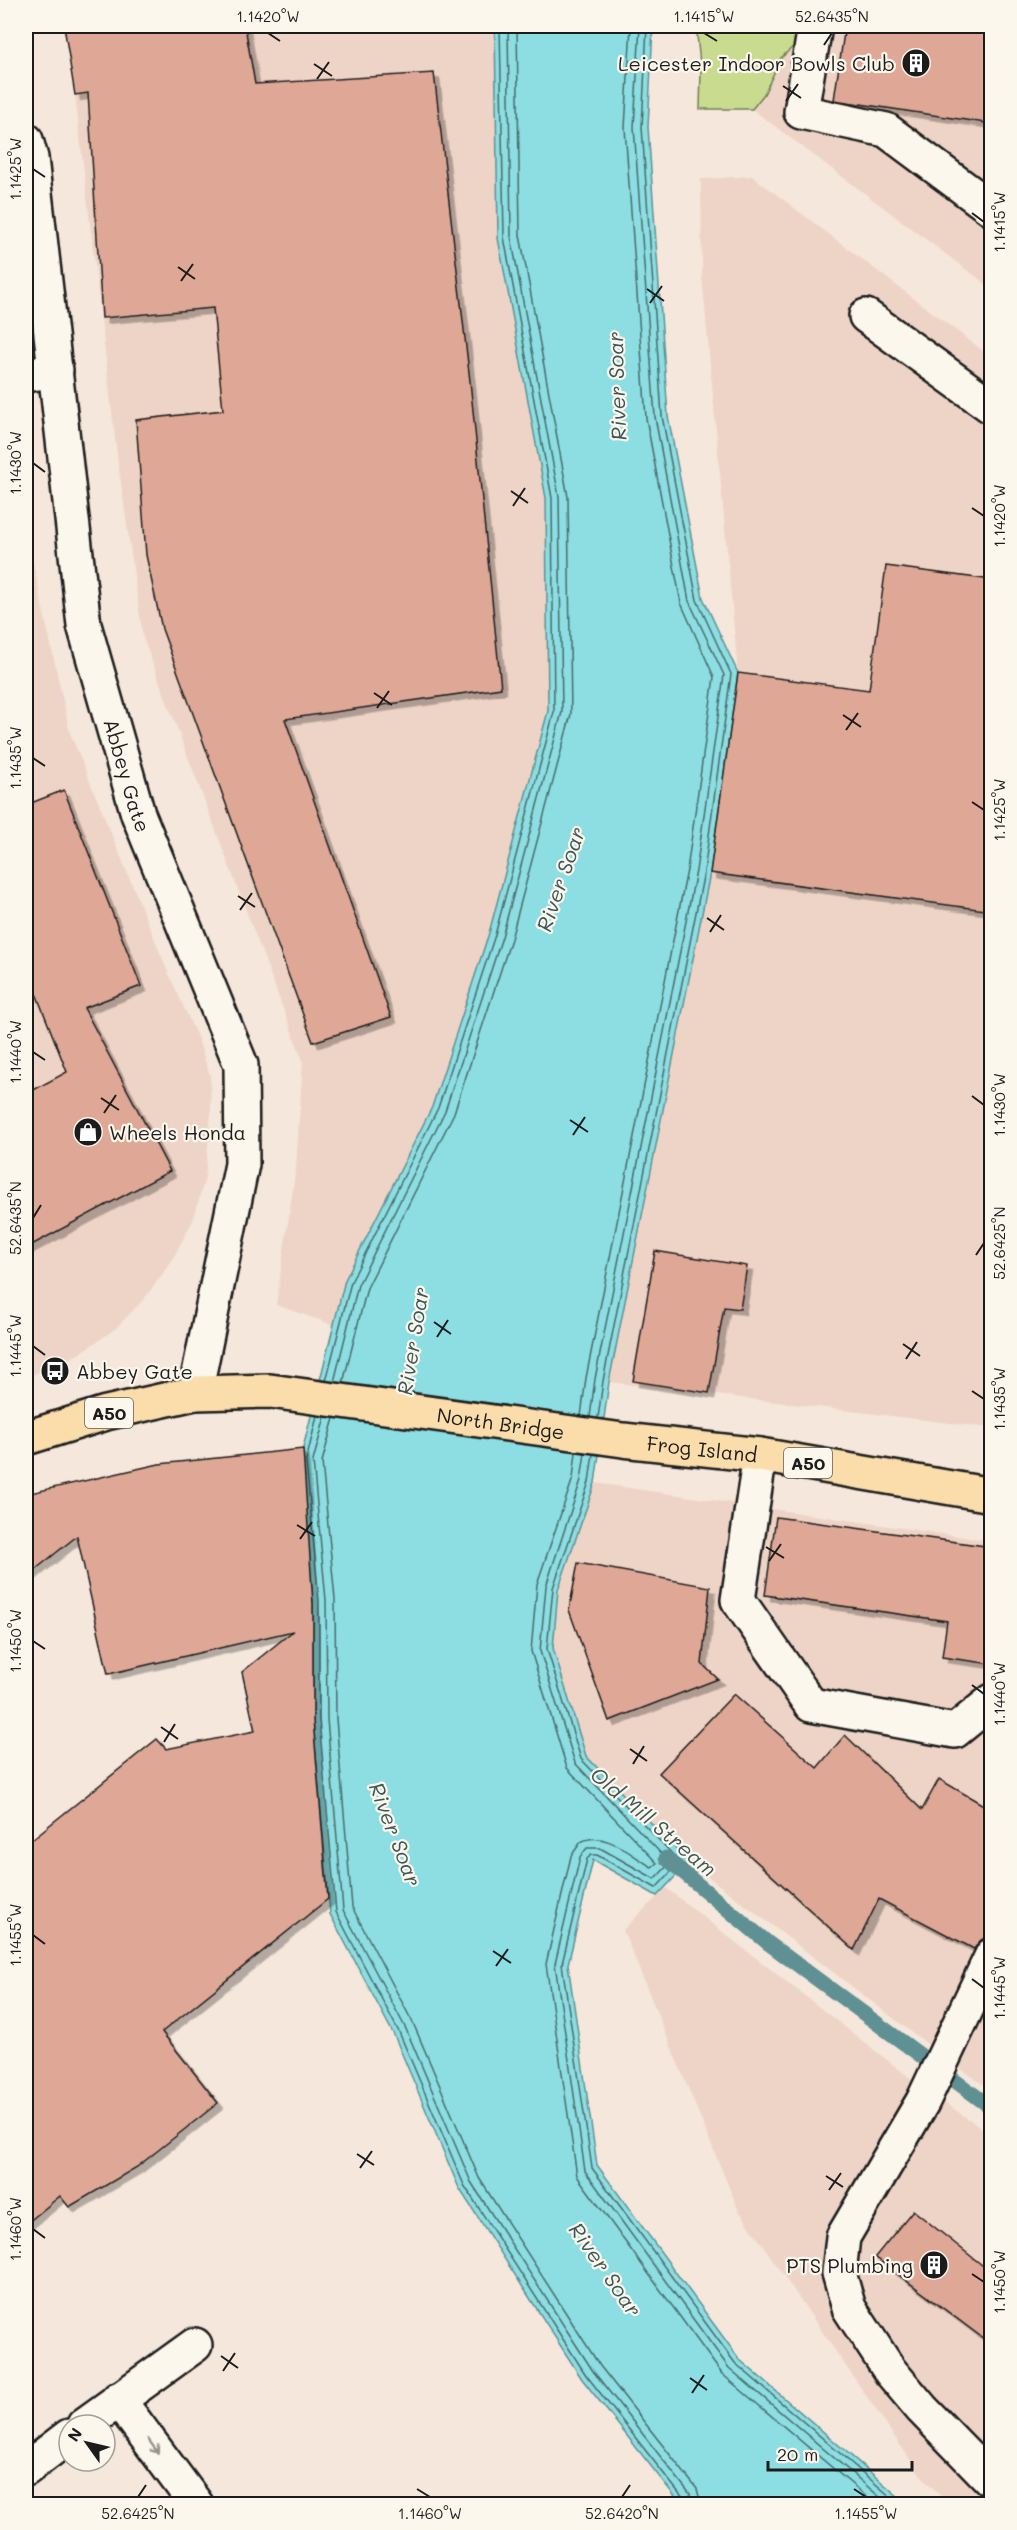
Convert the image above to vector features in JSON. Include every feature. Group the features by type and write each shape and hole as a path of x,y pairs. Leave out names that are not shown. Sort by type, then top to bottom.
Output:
{"main road":[{"name":"North Bridge","path":"195,1393 270,1391 623,1440"},
{"name":"A50","path":"26,1438 106,1413 195,1393"},
{"name":"Frog Island","path":"623,1440 760,1455 992,1495"}],"street":[{"path":"815,26 801,112 886,130 992,209"},
{"name":"Abbey Gate","path":"26,140 31,158 41,372 84,625 138,814 241,1065 242,1164 195,1393"},
{"path":"866,316 992,407"},
{"path":"760,1455 738,1600 811,1705 955,1731 992,1701"},
{"path":"988,1972 943,2056 925,2096 843,2237 839,2273 849,2308 890,2371 922,2409 992,2481"},
{"path":"100,2413 195,2345"},
{"path":"118,2399 196,2505"},
{"path":"26,2469 57,2445"}],"shaded area":[{"path":"63,26 495,26 498,238 546,498 548,711 489,933 432,1107 345,1280 334,1325 276,1305 296,1167 303,1061 143,638 117,455 75,95"},
{"path":"769,26 991,26 991,288 752,109"},
{"path":"752,176 991,357 991,1428 609,1382 710,873 738,673 702,275 701,179"},
{"path":"26,531 70,733 168,972 198,1039 210,1075 211,1113 205,1178 193,1220 171,1262 144,1299 115,1329 79,1354 26,1378"},
{"path":"595,1483 991,1541 991,2090 689,1862 586,1756 553,1648 558,1590"},
{"path":"666,1888 927,2091 991,2134 991,2504 948,2504 920,2474 738,2209 623,1930"}],"green space":[{"path":"696,26 798,26 795,45 781,58 764,94 752,109 700,109 701,72"}],"water":[{"name":"River Soar","path":"495,26 653,26 648,127 668,416 703,598 738,673 710,873 609,1382 595,1483 558,1590 553,1648 586,1756 689,1862 657,1896 593,1860 568,1964 597,2165 740,2360 907,2504 681,2504 582,2379 459,2188 394,2035 330,1914 313,1720 313,1601 300,1460 345,1280 432,1107 489,933 548,711 546,498 498,238"}],"building":[{"path":"64,26 245,26 255,84 434,73 470,381 501,688 285,719 391,1017 313,1042 162,629 146,555 136,420 223,410 213,308 102,318 88,93 75,95"},
{"name":"Leicester Indoor Bowls Club","path":"845,26 992,26 992,124 834,100"},
{"path":"886,566 992,580 992,911 710,873 738,673 869,690"},
{"path":"64,790 141,986 84,1008 170,1171 26,1248 26,1094 67,1072 26,968 26,805"},
{"path":"655,1251 747,1266 740,1309 724,1307 709,1393 633,1381"},
{"path":"303,1449 313,1604 313,1720 328,1899 162,2032 218,2103 137,2167 69,2207 60,2196 26,2224 26,1844 157,1739 166,1749 255,1731 242,1672 293,1631 108,1674 77,1536 26,1577 26,1494 159,1464"},
{"path":"776,1517 992,1547 992,1664 942,1657 947,1621 765,1595"},
{"path":"578,1563 710,1587 702,1664 718,1679 609,1721 569,1610"},
{"path":"734,1694 817,1768 845,1735 922,1810 939,1779 992,1810 992,1927 986,1938 981,1940 974,1949 879,1899 854,1950 659,1773"},
{"name":"PTS Plumbing","path":"913,2210 992,2273 992,2345 875,2257"}],"waterway":[{"name":"Old Mill Stream","path":"666,1858 768,1943 992,2108"}],"place":[{"name":"Leicester Indoor Bowls Club","path":"916,63"},
{"name":"Wheels Honda","path":"88,1132"},
{"name":"Abbey Gate","path":"55,1371"},
{"name":"PTS Plumbing","path":"934,2265"}]}
